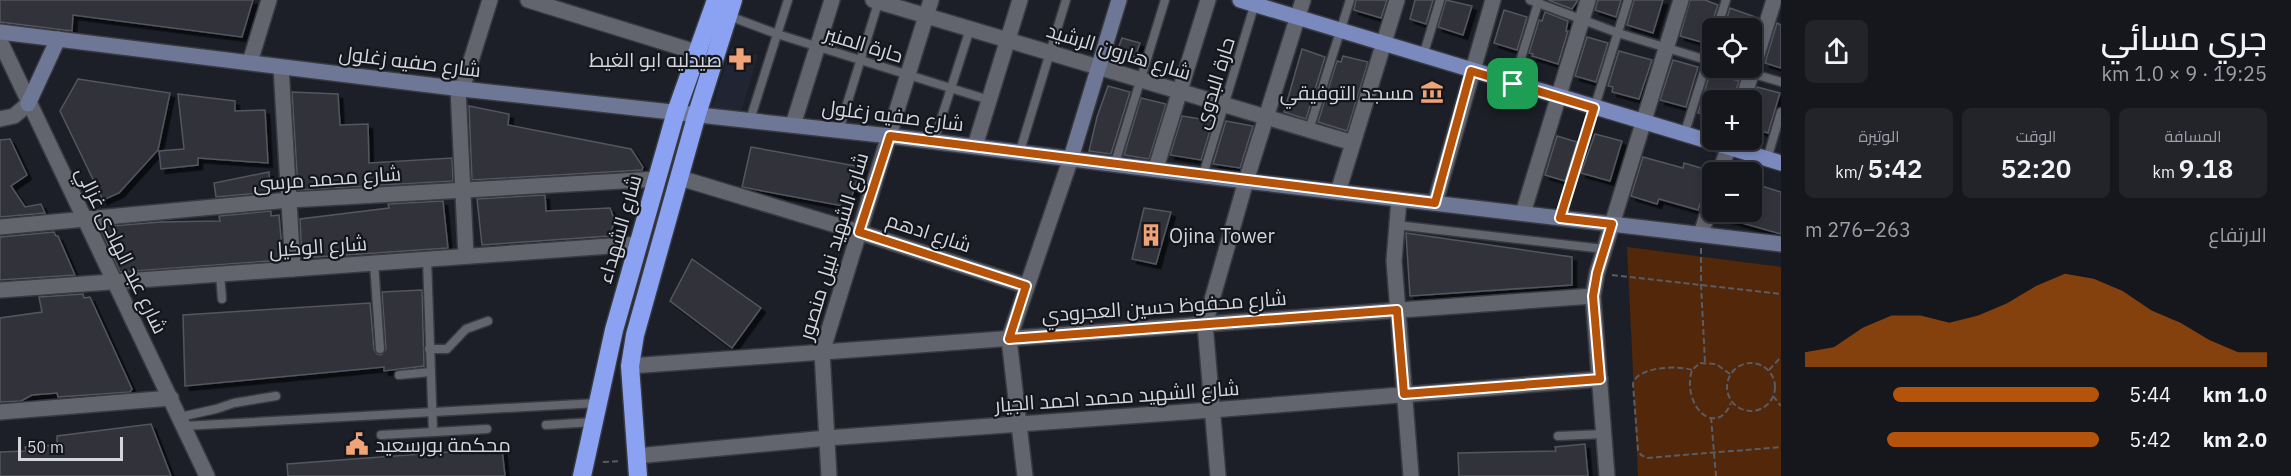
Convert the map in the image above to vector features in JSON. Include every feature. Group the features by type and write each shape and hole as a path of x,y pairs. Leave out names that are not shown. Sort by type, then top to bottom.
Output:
{"highway":[{"name":"شارع الشهداء","path":"584,469 614,330 676,112 699,53 716,0"},
{"path":"637,464 630,366 635,335 697,114 731,8"}],"main road":[{"path":"1250,2 1558,98 1702,139"},
{"path":"1745,150 1774,161"}],"street":[{"path":"250,62 269,0"},
{"path":"466,256 460,89 490,0"},
{"path":"528,0 699,53"},
{"path":"793,125 832,0"},
{"name":"شارع هارون الرشيد","path":"877,0 1353,143"},
{"name":"شارع الشهيد نبيل منصور","path":"829,476 822,352 931,0"},
{"path":"975,146 1020,0"},
{"path":"1025,476 1009,339 1071,158 1119,0"},
{"path":"1156,168 1208,0"},
{"path":"1218,476 1205,324 1246,181 1303,0"},
{"path":"1338,192 1397,0"},
{"path":"1435,203 1493,0"},
{"path":"1523,213 1588,0"},
{"path":"1607,476 1593,296 1604,249 1681,0"},
{"path":"1757,0 1776,4 1762,43"},
{"name":"شارع صفيه زغلول","path":"0,32 460,89 1020,151 1246,181 1781,244"},
{"path":"0,118 14,116 28,104 58,39"},
{"name":"شارع عبد الهادى غزالي","path":"0,41 83,220 116,282 207,476"},
{"path":"281,67 293,269"},
{"name":"شارع ادهم","path":"680,178 1026,286"},
{"name":"شارع محمد مرسى","path":"0,227 289,201 657,179"},
{"path":"1399,199 1394,261 1411,476"},
{"path":"1701,234 1705,222"},
{"name":"شارع الوكيل","path":"0,290 639,244"},
{"name":"شارع محفوظ حسين العجرودي","path":"630,366 1593,296"},
{"name":"شارع الشهيد محمد احمد الجيار","path":"637,464 827,438 1600,379"},
{"path":"0,412 171,398"}],"lane":[{"path":"750,120 788,0"},
{"path":"839,130 877,0"},
{"path":"1020,151 1066,0"},
{"path":"1115,163 1165,0"},
{"path":"1309,130 1350,0"},
{"path":"1422,56 1440,0"},
{"path":"1560,218 1628,0"},
{"path":"1720,18 1726,0"},
{"path":"1513,84 1536,1 1618,33 1702,58"},
{"name":"حارة البدوى","path":"1203,175 1224,105 1250,2"},
{"name":"حارة المنير","path":"731,8 777,34 989,100"},
{"path":"934,141 970,29"},
{"path":"1762,76 1781,82"},
{"path":"1684,135 1704,78"},
{"path":"1774,161 1781,112"},
{"path":"1396,225 1604,249"},
{"path":"427,259 433,432"},
{"path":"374,263 380,349"},
{"path":"220,274 222,299"},
{"path":"429,350 447,349 466,329 488,321"},
{"path":"399,375 430,372"},
{"path":"182,421 234,403 276,396"},
{"path":"182,421 433,412 597,403"},
{"path":"546,425 593,422"},
{"path":"381,435 488,429"},
{"path":"1558,436 1604,434"}],"path":[{"path":"1701,234 1705,362"},
{"path":"1597,273 1781,294"},
{"path":"1769,370 1781,357"},
{"path":"1730,374 1716,364 1705,362 1695,366 1689,382 1692,401 1699,412 1711,417 1722,414 1731,402"},
{"path":"1751,362 1769,370 1775,382 1773,396 1764,407 1750,411 1743,410 1731,402 1727,391 1730,374 1739,365 1751,362"},
{"path":"1692,370 1669,367 1641,373 1634,378 1638,450 1641,455 1647,458 1781,447"},
{"path":"1773,396 1781,406"},
{"path":"1711,417 1716,476"},
{"path":"584,469 637,464"}],"shaded area":[{"path":"731,48 758,55 741,112 712,108"},
{"path":"1627,247 1781,267 1781,476 1638,476"}],"building":[{"path":"0,0 253,0 242,37 73,15 72,31 0,22"},
{"path":"1356,0 1387,0 1381,18 1354,10"},
{"path":"1415,0 1433,0 1426,24 1410,19"},
{"path":"1446,0 1472,6 1463,35 1438,27"},
{"path":"1548,0 1578,0 1572,9"},
{"path":"1598,0 1621,0 1616,17 1595,10"},
{"path":"1634,0 1663,0 1653,33 1627,25"},
{"path":"1690,0 1705,0 1718,5 1714,18 1702,18 1702,42 1680,36"},
{"path":"1730,8 1758,18 1727,18"},
{"path":"1504,10 1527,17 1517,50 1494,43"},
{"path":"1545,12 1568,21 1566,31 1568,31 1558,64 1529,53 1539,20 1542,21"},
{"path":"1777,23 1781,25 1781,68 1765,63"},
{"path":"1587,37 1608,43 1596,82 1575,76"},
{"path":"1122,38 1140,43 1135,57 1117,52"},
{"path":"1302,49 1325,57 1306,119 1284,112"},
{"path":"1619,51 1652,60 1639,99 1612,92 1613,87 1608,86"},
{"path":"1343,56 1368,62 1347,131 1318,122 1337,61 1341,62"},
{"path":"1673,60 1698,67 1686,107 1660,100"},
{"path":"1708,78 1728,78 1739,81 1736,90 1705,90"},
{"path":"78,79 170,93 158,150 119,193 103,200 60,111"},
{"path":"1108,86 1130,92 1111,154 1089,151 1097,117"},
{"path":"1757,87 1780,93 1768,133 1762,131 1762,90 1756,90"},
{"path":"292,92 338,94 340,125 368,124 369,163 452,158 453,181 298,190"},
{"path":"178,94 235,101 235,111 265,110 268,163 198,158 198,165 161,169 159,151 184,149"},
{"path":"1141,98 1166,104 1149,159 1124,155"},
{"path":"1702,100 1702,114 1698,113"},
{"path":"469,106 509,114 508,125 631,149 643,167 642,170 472,180"},
{"path":"1182,116 1213,121 1201,160 1170,155"},
{"path":"1226,121 1253,126 1240,168 1213,164"},
{"path":"1595,134 1622,141 1610,181 1581,173"},
{"path":"1557,136 1577,142 1565,181 1545,175"},
{"path":"10,139 27,175 11,186 25,207 41,204 45,213 0,217 0,140"},
{"path":"751,147 862,167 848,207 742,187"},
{"path":"1643,157 1683,168 1684,163 1702,168 1702,198 1698,210 1659,199 1657,204 1631,196"},
{"path":"269,172 270,192 216,197 214,183"},
{"path":"1762,186 1781,192 1781,234 1738,222 1762,222"},
{"path":"545,195 546,211 610,208 615,221 609,236 482,245 477,199"},
{"path":"443,201 448,248 302,258 300,219 389,208 388,204"},
{"name":"Ojina Tower","path":"1144,208 1171,212 1156,264 1132,259"},
{"path":"271,211 271,216 279,215 283,260 120,272 100,227 160,222 220,221 219,216"},
{"path":"54,232 58,236 75,275 0,280 0,237"},
{"path":"1406,233 1572,257 1572,285 1410,296"},
{"path":"692,259 761,308 732,348 670,301"},
{"path":"422,290 424,366 384,371 384,367 185,386 183,315 370,303 374,349 377,354 381,355 386,349 382,292"},
{"path":"83,294 84,298 90,297 132,389 130,392 58,397 57,393 32,395 21,401 0,402 0,318 42,312 39,297"},
{"path":"151,424 171,476 0,476 0,452 26,451 25,447 57,445 57,436"},
{"path":"1585,444 1588,476 1459,476 1458,453 1556,451 1555,447"},
{"path":"502,448 505,476 288,476 287,464"}],"place":[{"name":"صيدليه ابو الغيط","path":"740,59"},
{"name":"مسجد التوفيقي","path":"1432,92"},
{"name":"Ojina Tower","path":"1151,235"},
{"name":"محكمة بورسعيد","path":"357,444"}],"route":[{"path":"1471,71 1513,84 1594,108 1560,218 1612,224 1597,273 1593,296 1600,379 1404,394 1397,310 1009,339 1026,286 859,232 890,136 1435,203 1471,71"}]}
